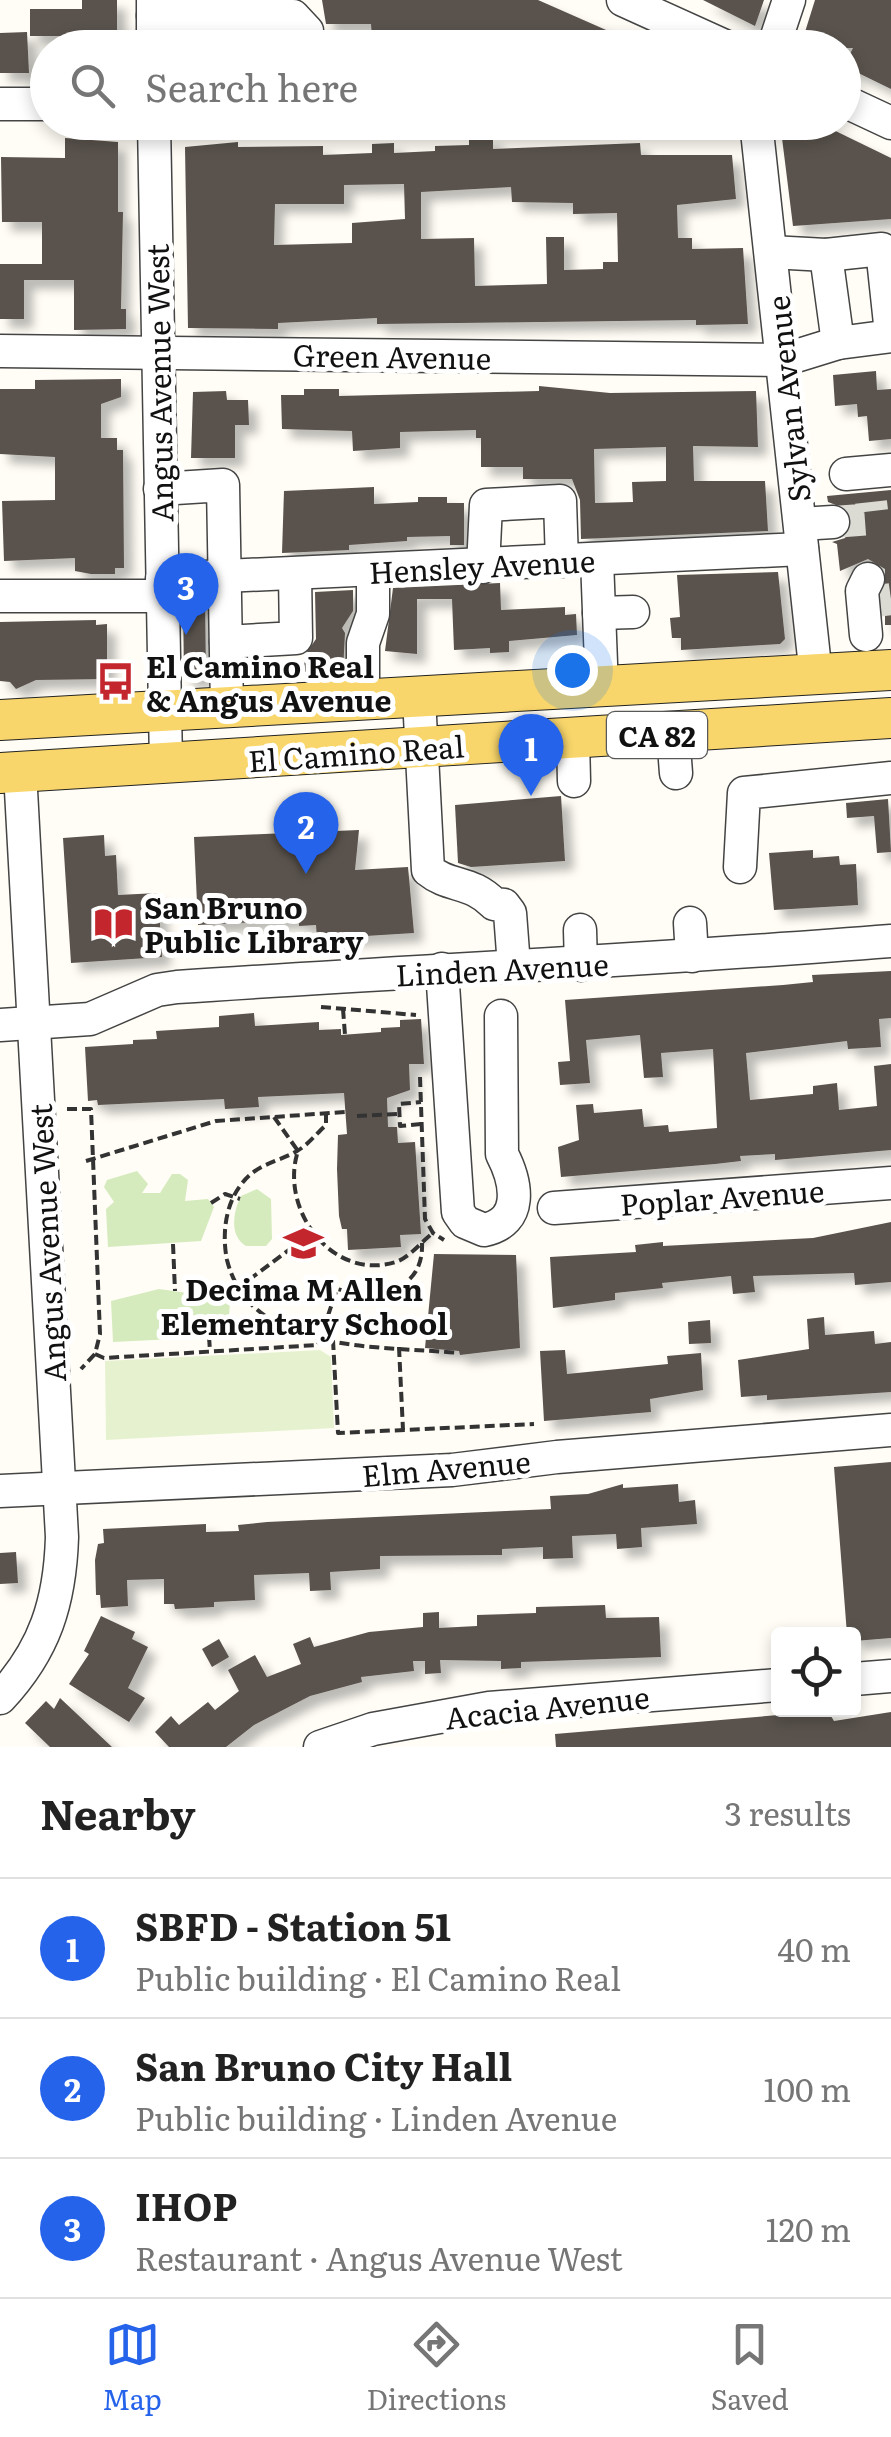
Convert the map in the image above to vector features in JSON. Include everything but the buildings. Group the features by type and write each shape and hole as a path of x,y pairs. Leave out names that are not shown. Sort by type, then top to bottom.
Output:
{"main road":[{"name":"El Camino Real","path":"0,720 816,676 871,628"},
{"name":"El Camino Real","path":"10,772 573,739 674,754 891,718"}],"street":[{"path":"622,0 688,30"},
{"path":"779,30 789,0"},
{"path":"153,21 293,16 306,30"},
{"path":"0,104 30,104"},
{"path":"861,109 891,123"},
{"name":"Angus Avenue West","path":"154,140 166,763"},
{"name":"Sylvan Avenue","path":"758,140 816,676"},
{"path":"771,252 826,255 882,249 891,335"},
{"path":"826,255 838,343"},
{"name":"Green Avenue","path":"0,351 783,360 838,343 891,335"},
{"path":"160,489 223,485 227,708"},
{"path":"484,567 486,505 560,501 562,561"},
{"name":"Hensley Avenue","path":"0,596 162,588 225,578 598,560 801,537 833,522"},
{"path":"598,560 602,689"},
{"path":"363,702 362,642 374,614 373,570"},
{"path":"226,642 296,638 295,574"},
{"path":"599,613 633,612"},
{"path":"419,698 428,870 478,888 494,904 504,905 510,912 514,966"},
{"path":"573,739 574,781"},
{"name":"Angus Avenue West","path":"0,1698 24,1672 55,1610 61,1575 60,1488 34,1023 14,913 10,772"},
{"path":"740,867 744,793 891,778"},
{"path":"690,924 692,956"},
{"path":"580,930 581,966"},
{"name":"Linden Avenue","path":"0,1025 90,1019 157,990 177,987 442,969 581,966 891,940"},
{"path":"442,969 458,1212 466,1222 484,1230 503,1224 514,1206 512,1174 502,1154 501,1016"},
{"path":"454,1156 502,1154"},
{"name":"Poplar Avenue","path":"554,1208 891,1183"},
{"name":"Elm Avenue","path":"0,1492 452,1470 557,1457 891,1430"},
{"path":"861,1678 891,1676"},
{"name":"Acacia Avenue","path":"320,1747 373,1730 462,1712 771,1686"}],"path":[{"path":"310,1006 424,1015"},
{"path":"343,1006 345,1035"},
{"path":"426,1069 420,1071 426,1219 433,1233 452,1244"},
{"path":"421,1102 398,1104 400,1126 422,1124"},
{"path":"56,1109 91,1109 100,1334 94,1354 68,1376"},
{"path":"86,1162 216,1121 345,1112"},
{"path":"326,1113 326,1125 298,1151 260,1166 237,1198 224,1236 238,1288 275,1322 320,1338 458,1353"},
{"path":"357,1116 399,1114"},
{"path":"274,1117 298,1151 290,1182 298,1208 330,1249 359,1264 402,1260 433,1233"},
{"path":"211,1203 221,1195 237,1198"},
{"path":"209,1300 238,1288 313,1232"},
{"path":"94,1354 318,1345 337,1289 374,1295 399,1288 420,1262 422,1243"},
{"path":"173,1244 175,1291"},
{"path":"209,1338 210,1351"},
{"path":"333,1340 338,1433 534,1424"},
{"path":"398,1347 403,1430"}],"green space":[{"path":"137,1171 148,1184 142,1193 160,1193 172,1174 180,1174 188,1180 185,1201 208,1199 214,1207 201,1241 108,1247 106,1209 114,1202 104,1187 107,1180"},
{"path":"257,1189 271,1199 272,1239 266,1246 246,1246 235,1230 236,1209 241,1196"},
{"path":"159,1289 209,1296 210,1302 225,1297 230,1300 229,1317 214,1337 113,1342 111,1301"},
{"path":"320,1350 331,1357 334,1428 106,1440 105,1361"}],"tunnel":[{"path":"833,522 873,519 871,502"},
{"path":"870,602 891,599"}],"place":[{"name":"IHOP","path":"186,635"},
{"name":"El Camino Real & Angus Avenue","path":"116,682"},
{"name":"SBFD - Station 51","path":"531,796"},
{"name":"San Bruno City Hall","path":"306,874"},
{"name":"San Bruno Public Library","path":"114,923"},
{"name":"Decima M Allen Elementary School","path":"304,1244"}]}
